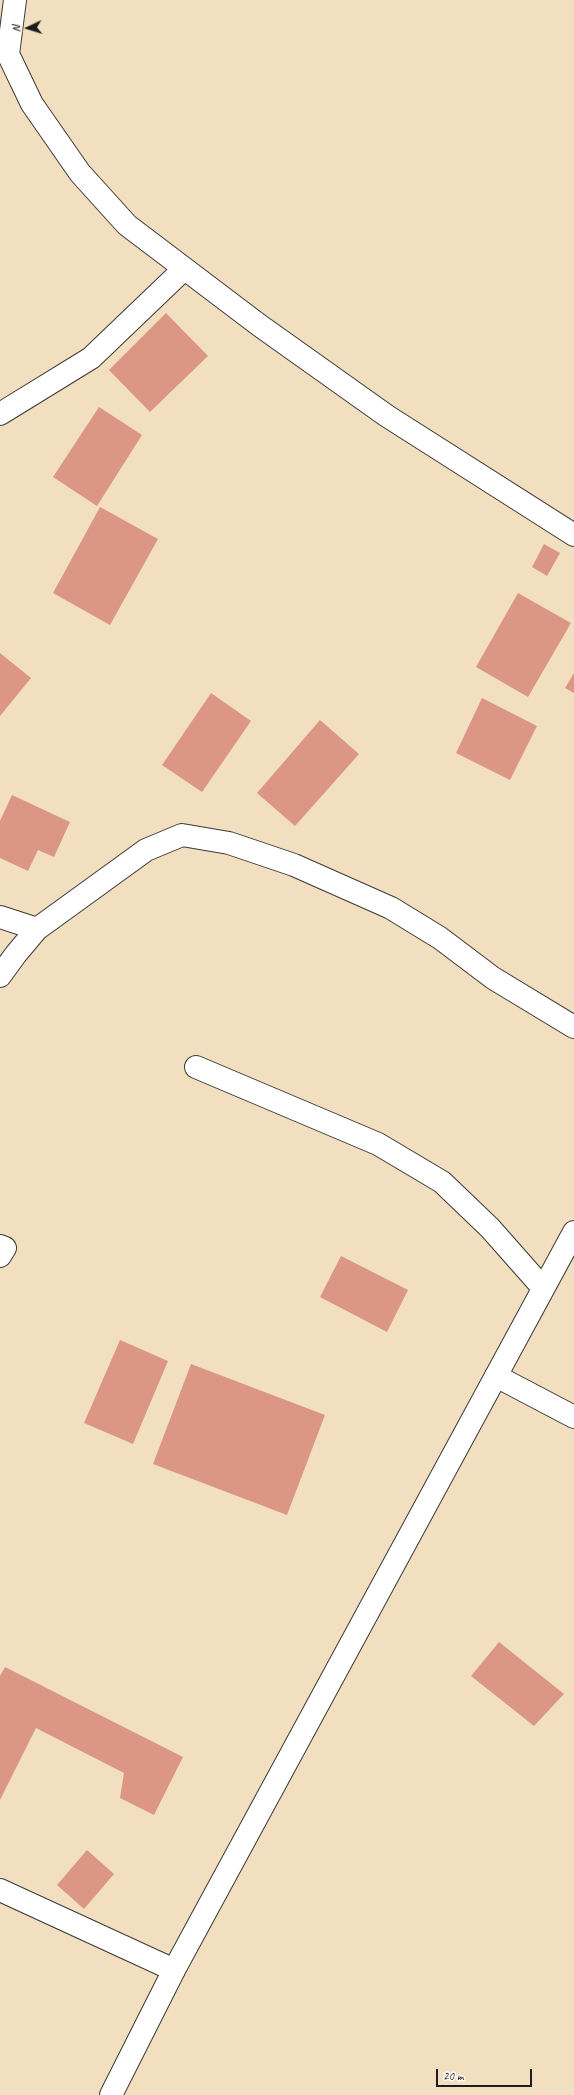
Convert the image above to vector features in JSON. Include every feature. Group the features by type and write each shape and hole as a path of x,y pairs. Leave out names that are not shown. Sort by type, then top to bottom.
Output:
{"street":[{"path":"14,0 8,54 32,104 80,173 127,225 259,325 387,416 574,535"},
{"path":"0,414 91,358 184,269"},
{"path":"0,976 37,929 146,850 182,835 229,843 294,865 391,908 440,938 493,978 574,1027"},
{"path":"0,917 37,929"},
{"path":"196,1067 378,1144 442,1182 490,1228 543,1288"},
{"path":"111,2095 174,1970 574,1232"},
{"path":"0,1246 5,1248 0,1256"},
{"path":"496,1376 574,1416"},
{"path":"0,1890 174,1970"}],"building":[{"path":"166,313 208,356 150,412 109,370"},
{"path":"99,407 142,435 97,506 53,477"},
{"path":"100,507 158,539 110,625 53,593"},
{"path":"544,544 560,553 547,576 532,567"},
{"path":"518,593 571,623 528,697 476,667"},
{"path":"0,653 31,678 0,716"},
{"path":"574,673 574,693 565,688"},
{"path":"211,693 251,721 202,792 162,765"},
{"path":"482,698 537,726 510,780 456,753"},
{"path":"320,720 359,754 295,826 257,793"},
{"path":"12,795 70,822 54,857 38,850 28,871 0,858 0,821"},
{"path":"341,1256 408,1290 387,1332 320,1297"},
{"path":"120,1340 168,1361 133,1444 84,1423"},
{"path":"191,1364 325,1415 287,1515 153,1464"},
{"path":"499,1642 564,1694 534,1726 471,1676"},
{"path":"5,1667 183,1757 154,1815 120,1798 124,1773 36,1728 0,1800 0,1676"},
{"path":"87,1850 114,1874 84,1909 57,1885"}]}
